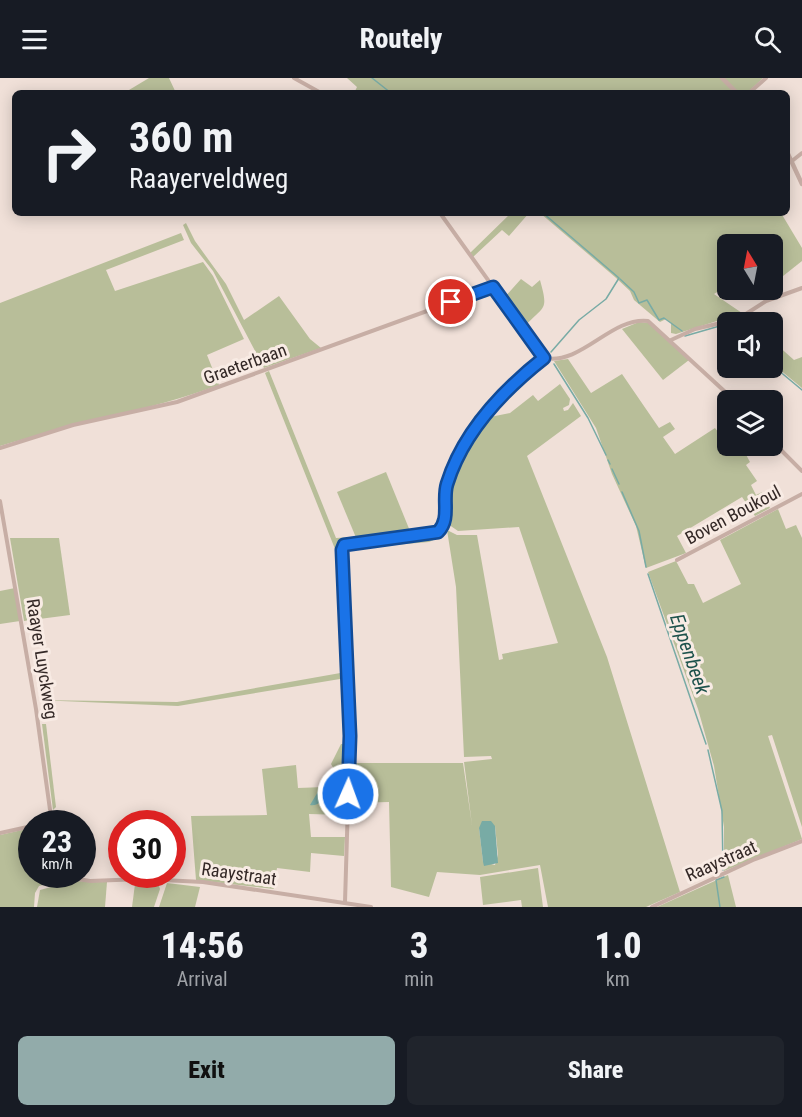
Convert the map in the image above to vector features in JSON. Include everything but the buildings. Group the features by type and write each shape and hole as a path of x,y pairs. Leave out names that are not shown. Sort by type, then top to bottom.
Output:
{"street":[{"path":"294,78 316,90"},
{"path":"722,78 734,90"},
{"path":"752,90 766,78"},
{"path":"792,161 802,153"},
{"path":"790,158 802,184"},
{"path":"442,216 546,359"},
{"name":"Graeterbaan","path":"0,448 73,425 177,402 493,287"},
{"path":"671,339 695,329 738,319 766,301 802,288"},
{"path":"345,902 350,736 342,550 349,543 438,532 444,522 446,487 460,453 510,385 546,359 571,354 622,326 640,320 651,322 724,390"},
{"name":"Boven Boukoul","path":"783,452 802,471"},
{"name":"Boven Boukoul","path":"677,560 802,494"},
{"name":"Raayer Luyckweg","path":"0,501 36,709 50,810"},
{"path":"0,833 18,829"},
{"name":"Raaystraat","path":"652,907 753,860 802,842"},
{"name":"Raaystraat","path":"96,881 142,879 203,882 371,907"}],"green space":[{"path":"149,78 169,78 175,90 129,90"},
{"path":"347,78 763,78 750,90 356,90 357,87"},
{"path":"508,216 526,216 509,236 502,230 473,257 470,253"},
{"path":"544,216 783,216 802,248 802,261 783,276 783,234 717,234 717,292 714,294 717,300 723,300 741,312 717,312 717,321 676,334 671,333 671,323 666,319 660,322 634,300 630,291"},
{"path":"186,223 195,241 226,284 244,320 279,296 310,339 321,348 264,368 213,271 191,243 183,225"},
{"path":"181,233 184,240 106,270 115,291 203,262 213,276 244,339 207,355 219,385 165,402 0,446 0,303"},
{"path":"521,279 532,287 540,280 544,298 543,307 524,327 504,298"},
{"path":"639,322 650,323 689,360 663,380 622,329"},
{"path":"783,350 794,360 802,357 802,388 783,372"},
{"path":"568,359 591,393 622,374 659,428 670,422 675,429 663,437 675,454 715,428 717,431 717,456 747,456 750,462 746,465 757,481 751,485 756,495 762,492 770,508 755,516 742,497 677,536 686,553 646,568 636,526 612,474 596,428 554,361"},
{"path":"269,371 336,538 351,537 352,540 340,547 339,559 265,373"},
{"path":"560,384 570,399 569,405 563,408 564,411 568,410 573,403 581,416 527,456 607,657 680,892 646,907 548,907 540,865 480,875 437,872 429,897 391,887 389,802 350,803 350,763 463,763 472,825 464,762 492,759 491,756 464,757 456,587 447,530 457,535 477,535 499,660 503,659 502,654 558,643 519,527 458,531 445,522 446,488 460,456 485,418 510,413 533,395 538,401","holes":["495,826 498,855 495,865 483,862 479,828"]},
{"path":"386,472 412,536 357,540 337,492"},
{"path":"778,509 786,529 796,525 802,538 802,827 772,735 768,736 802,839 724,871 724,827 714,766 698,709 648,572 676,561 688,584 694,584 703,603 741,584 720,540"},
{"path":"441,532 443,536 429,542 348,549 353,674 349,674 343,565 346,545 429,538"},
{"path":"10,538 59,538 70,615 24,621"},
{"path":"15,588 20,621 0,624 0,591"},
{"path":"346,672 346,678 178,706 37,700 177,702"},
{"path":"42,724 46,724 56,807 53,810"},
{"path":"341,744 345,744 345,768 334,769 331,764"},
{"path":"296,765 298,788 324,787 346,795 345,815 309,814 311,837 345,837 344,856 311,853 310,872 277,868 274,889 196,880 191,816 267,815 262,769"},
{"path":"18,831 18,888 38,888 35,893 34,907 0,907 0,835"},
{"path":"538,868 543,907 522,907 521,900 483,905 480,877"},
{"path":"728,875 736,907 657,907"},
{"path":"96,882 107,882 105,907 37,907 40,890 96,888"},
{"path":"186,885 200,887 195,907 159,907 165,888 186,888"},
{"path":"134,888 160,888 154,907 132,907"}],"water":[{"path":"319,790 339,796 341,807 330,798 310,805"},
{"path":"482,821 491,821 495,826 498,863 484,866 479,828"}],"waterway":[{"name":"Eppenbeek","path":"372,78 387,90"},
{"name":"Eppenbeek","path":"547,216 619,278 606,299 579,320 551,352"},
{"path":"620,279 634,292 639,303 647,300 659,320 664,318 682,331"},
{"path":"685,336 717,327"},
{"name":"Eppenbeek","path":"554,364 588,418 606,455"},
{"path":"783,374 802,390"},
{"name":"Eppenbeek","path":"608,460 610,464"},
{"name":"Eppenbeek","path":"612,469 619,484"},
{"name":"Eppenbeek","path":"622,492 639,531 646,567"},
{"name":"Eppenbeek","path":"648,574 706,744"},
{"name":"Eppenbeek","path":"708,750 722,811 723,870"},
{"name":"Eppenbeek","path":"720,907 716,880 724,877"}],"route":[{"path":"348,794 350,736 342,550 344,545 432,535 438,532 444,522 446,487 460,453 490,408 510,385 544,358 493,287 451,302"}]}
